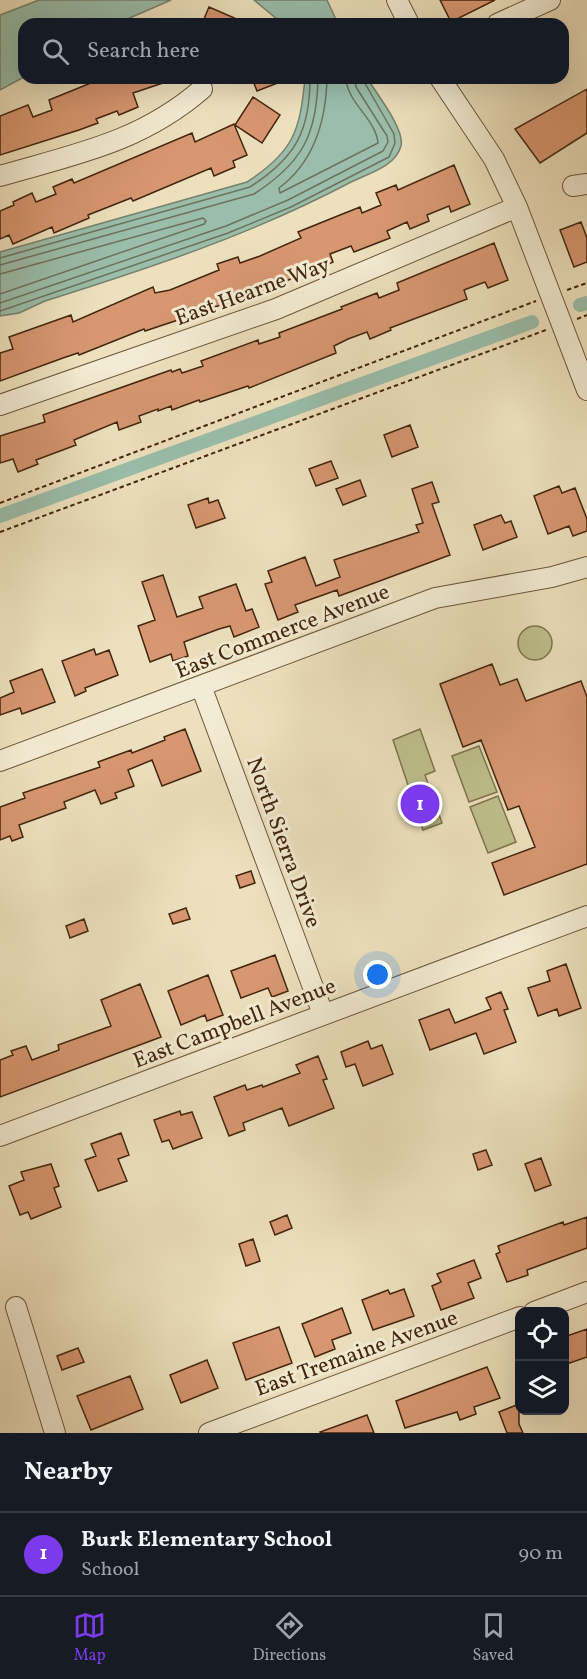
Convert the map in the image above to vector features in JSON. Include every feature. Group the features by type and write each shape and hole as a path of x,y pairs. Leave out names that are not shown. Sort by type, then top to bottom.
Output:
{"street":[{"path":"397,0 406,18"},
{"path":"510,18 550,0"},
{"path":"444,84 494,159 517,207 587,390"},
{"path":"0,176 115,143 175,112 202,89"},
{"name":"East Hearne Way","path":"0,405 276,309 517,207"},
{"name":"East Commerce Avenue","path":"0,761 435,598 552,577 587,567"},
{"name":"North Sierra Drive","path":"201,686 323,1014"},
{"name":"East Campbell Avenue","path":"0,1136 587,916"},
{"path":"545,1307 587,1292"},
{"path":"16,1307 55,1433"},
{"name":"East Tremaine Avenue","path":"209,1433 515,1318"}],"path":[{"path":"0,502 552,299 587,283"},
{"path":"0,532 560,322 587,315"}],"shaded area":[{"path":"535,626 547,631 552,643 547,655 535,660 523,655 518,643 523,631"},
{"path":"420,729 435,771 425,775 442,823 423,830 393,740"},
{"path":"479,746 497,792 469,802 452,756"},
{"path":"498,796 516,842 488,853 470,807"}],"water":[{"path":"39,0 171,0 130,18 18,18 18,80 0,90 0,15"},
{"path":"254,0 327,0 335,18 276,18"},
{"path":"304,84 371,84 399,130 401,146 398,153 387,164 373,172 239,234 162,263 45,301 19,313 0,316 0,252 247,182 275,161 284,150 297,127"}],"building":[{"path":"440,0 495,0 459,18 449,18"},
{"path":"209,7 234,18 204,18"},
{"path":"88,84 160,84 133,93 138,107 119,115 117,111 96,119 98,123 0,155 0,116 28,105 33,117 52,110 49,100"},
{"path":"254,84 275,84 257,91"},
{"path":"587,89 587,133 540,163 515,129"},
{"path":"253,97 280,115 262,143 235,125"},
{"path":"234,124 247,155 233,161 235,167 214,176 211,168 133,201 131,198 88,215 89,218 54,233 52,227 13,244 9,235 0,239 0,211 14,205 13,202 32,193 36,202 56,194 53,187 72,179 74,183 192,133 195,142"},
{"path":"454,165 470,204 451,212 449,206 427,215 429,221 410,229 407,222 387,231 390,238 354,252 351,246 330,254 333,262 266,289 145,331 144,329 79,355 78,353 0,381 0,353 13,349 9,337 71,315 73,322 153,287 155,293 170,290 219,270 217,264 238,257 240,263 260,256 301,238 298,232 360,207 362,213 381,205 376,193 396,185 398,190"},
{"path":"581,222 587,238 587,262 574,267 560,230"},
{"path":"494,243 508,280 488,288 485,282 464,290 467,299 390,328 391,330 370,339 367,332 348,339 334,346 336,353 249,388 248,386 200,402 199,400 172,410 171,406 158,411 158,409 139,416 141,422 119,430 117,422 74,440 76,445 36,460 38,464 18,472 13,459 0,463 0,436 45,422 43,415 171,370 172,372 180,369 182,373 203,366 201,361 258,340 259,344 280,337 279,333 342,309 341,307 377,293 379,298 399,290 397,283"},
{"path":"410,425 418,447 392,457 384,435"},
{"path":"331,461 338,478 316,486 309,469"},
{"path":"360,480 366,496 343,505 336,489"},
{"path":"432,482 439,502 432,504 450,555 339,596 337,590 295,605 298,612 278,620 265,584 272,582 268,571 305,557 316,586 340,577 334,560 419,532 416,525 423,523 412,489"},
{"path":"559,486 562,493 575,488 587,519 587,531 573,536 569,526 548,534 534,496"},
{"path":"208,498 209,503 218,500 225,518 196,528 188,505"},
{"path":"501,515 505,523 511,521 517,537 483,550 474,525"},
{"path":"163,575 177,617 203,608 199,597 236,584 246,611 252,609 259,627 234,637 230,626 219,629 184,642 188,656 173,661 171,654 150,662 138,626 155,620 142,582"},
{"path":"94,649 96,655 109,650 118,675 85,688 86,691 75,696 62,661"},
{"path":"492,664 500,685 517,679 526,701 581,681 587,697 587,864 504,895 492,863 535,847 519,806 508,810 481,740 463,747 440,684"},
{"path":"42,669 55,702 22,714 20,708 0,715 0,698 14,692 10,681"},
{"path":"185,729 201,771 162,786 152,760 128,770 134,786 115,793 117,798 101,804 95,790 64,802 66,808 19,825 23,837 12,841 10,836 0,840 0,807 25,798 23,793 100,767 98,762 131,750 132,753"},
{"path":"251,871 255,883 240,888 236,876"},
{"path":"186,908 190,919 173,924 169,914"},
{"path":"84,919 88,931 70,938 66,926"},
{"path":"275,955 288,991 272,997 268,988 241,998 231,971"},
{"path":"566,964 581,1008 559,1016 557,1009 538,1016 528,988 550,981 547,971"},
{"path":"208,975 223,1015 207,1021 205,1015 181,1025 168,991"},
{"path":"140,984 161,1037 0,1097 0,1060 13,1055 11,1051 26,1046 32,1060 59,1050 58,1045 111,1026 101,1000"},
{"path":"501,992 508,1009 504,1010 516,1042 484,1054 476,1033 430,1050 419,1020 449,1009 455,1023 491,1009 486,998"},
{"path":"368,1041 371,1049 382,1045 393,1074 363,1086 355,1064 346,1067 341,1052"},
{"path":"318,1056 327,1079 323,1080 334,1108 289,1126 282,1108 243,1123 245,1130 229,1136 214,1097 245,1085 247,1090 262,1085 263,1087 300,1073 296,1065"},
{"path":"180,1111 181,1115 192,1112 202,1138 173,1149 169,1140 162,1142 154,1120"},
{"path":"121,1133 129,1155 118,1159 127,1181 98,1191 85,1160 96,1156 91,1144"},
{"path":"486,1150 492,1165 478,1170 473,1154"},
{"path":"541,1158 551,1185 535,1191 525,1164"},
{"path":"51,1164 59,1186 54,1188 61,1207 31,1219 28,1212 20,1215 9,1186 24,1180 21,1172"},
{"path":"287,1215 292,1228 275,1235 270,1222"},
{"path":"587,1217 587,1248 527,1270 528,1275 507,1282 496,1254 500,1252 498,1246 563,1222 564,1225"},
{"path":"253,1239 260,1261 246,1266 239,1244"},
{"path":"474,1260 481,1278 468,1283 474,1298 441,1310 432,1286 441,1282 437,1274"},
{"path":"404,1289 414,1316 373,1330 362,1300 388,1290 390,1294"},
{"path":"342,1308 351,1333 332,1340 335,1349 315,1357 302,1324"},
{"path":"279,1327 292,1363 246,1380 233,1343"},
{"path":"587,1329 587,1357 569,1363 569,1335"},
{"path":"78,1348 84,1362 62,1370 57,1356"},
{"path":"207,1360 218,1388 181,1403 170,1375"},
{"path":"487,1367 500,1398 474,1407 476,1414 460,1420 457,1412 405,1428 396,1401"},
{"path":"130,1376 143,1409 91,1430 77,1396"},
{"path":"515,1406 515,1415 519,1415 519,1424 523,1433 507,1433 499,1412"},
{"path":"367,1415 374,1433 320,1432"}],"waterway":[{"path":"580,305 587,303"},
{"path":"0,516 532,322"}],"place":[{"name":"Burk Elementary School","path":"420,804"}]}
